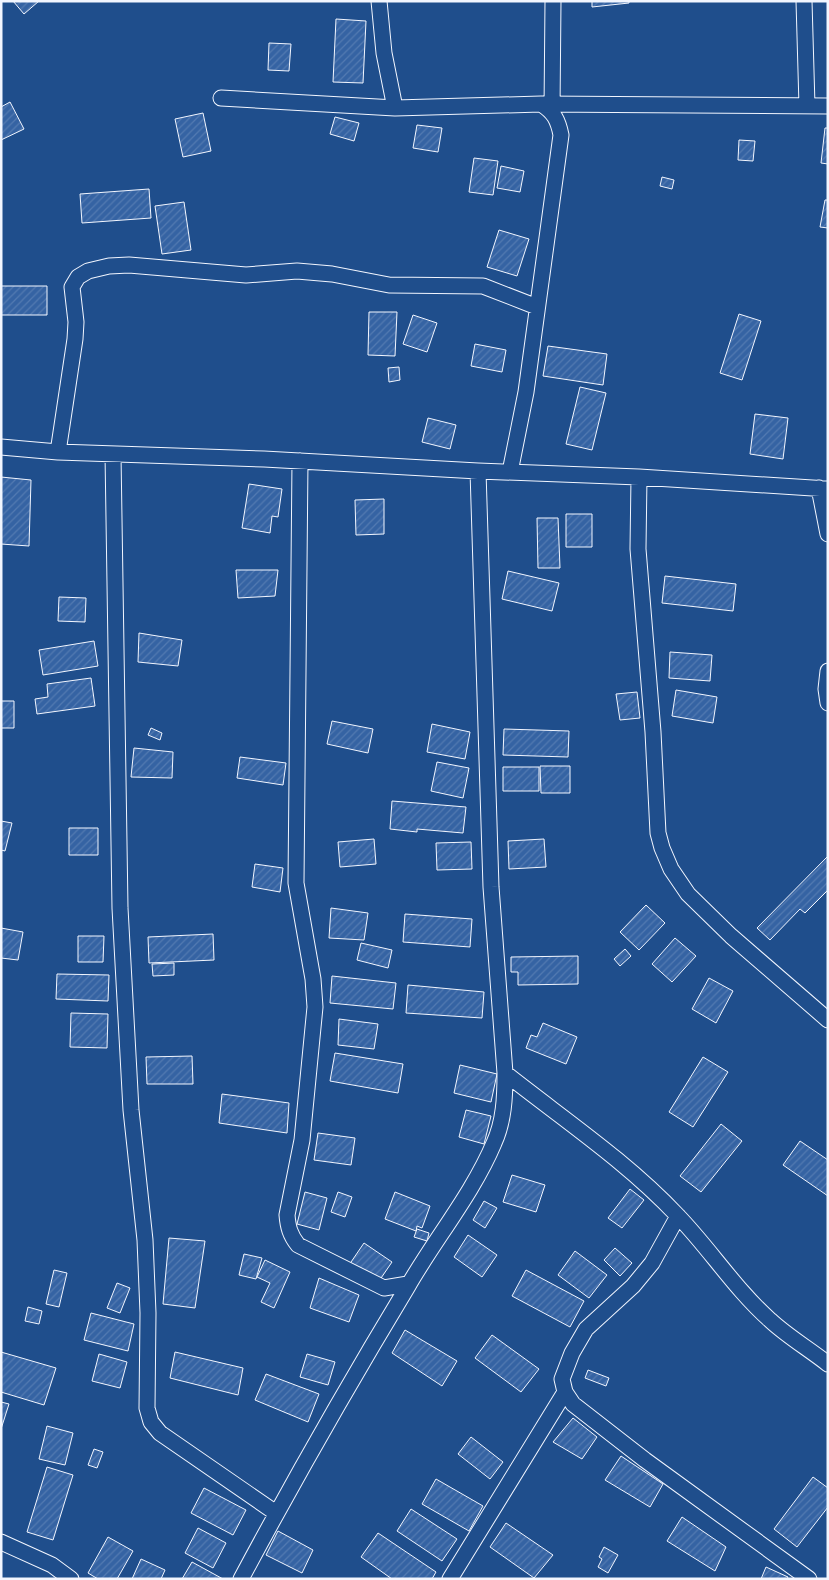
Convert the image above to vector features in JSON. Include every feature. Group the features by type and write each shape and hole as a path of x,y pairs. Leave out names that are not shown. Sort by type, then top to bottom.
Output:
{"street":[{"path":"379,1 384,53 395,108"},
{"path":"510,472 526,392 560,135 558,121 548,106 554,1"},
{"path":"804,1 807,106"},
{"path":"221,98 395,108 828,106"},
{"path":"58,452 75,339 76,322 72,287 78,277 88,271 109,266 129,265 246,275 313,272 389,285 483,286 538,307"},
{"path":"1,447 58,452 639,477 823,489 828,534"},
{"path":"112,454 120,908 131,1110 145,1240 148,1313 147,1408 151,1422 160,1433 276,1513"},
{"path":"300,461 300,711 296,883 312,970 315,1007 302,1140 287,1215 288,1227 291,1237 298,1245 371,1283 384,1288 408,1284"},
{"path":"241,1579 276,1513 408,1284 468,1191 494,1144 501,1124 505,1099 491,886 478,471"},
{"path":"639,477 638,549 641,606 653,732 658,833 662,848 671,869 688,894 731,936 828,1020"},
{"path":"828,672 826,689 828,703"},
{"path":"504,1073 603,1148 678,1216 727,1275 770,1320 828,1364"},
{"path":"678,1216 652,1263 633,1286 586,1329 572,1353 562,1379 565,1392 574,1404 644,1460 809,1579"},
{"path":"450,1579 565,1392"},
{"path":"1,1542 52,1566 71,1579"}],"building":[{"path":"13,1 39,1 24,14"},
{"path":"592,1 629,1 629,3 592,7"},
{"path":"336,19 366,21 363,83 333,82"},
{"path":"269,43 291,44 289,71 268,70"},
{"path":"10,102 24,129 1,140 1,107"},
{"path":"203,113 211,151 183,157 175,119"},
{"path":"335,117 359,123 354,141 330,134"},
{"path":"417,125 442,128 438,152 413,148"},
{"path":"825,128 828,128 828,164 821,163"},
{"path":"739,140 755,141 753,161 738,160"},
{"path":"474,158 498,161 493,195 469,192"},
{"path":"501,166 524,171 520,192 497,188"},
{"path":"662,177 674,180 672,189 660,186"},
{"path":"149,189 151,218 82,223 80,194"},
{"path":"825,200 828,200 828,228 820,227"},
{"path":"184,202 191,250 162,254 155,206"},
{"path":"499,230 529,239 517,276 487,267"},
{"path":"1,286 47,286 47,315 1,315"},
{"path":"369,312 397,312 395,356 368,355"},
{"path":"739,314 761,321 742,380 720,373"},
{"path":"413,315 437,323 427,352 403,344"},
{"path":"475,344 506,350 502,372 471,366"},
{"path":"548,346 607,354 603,385 543,376"},
{"path":"399,367 400,380 389,382 388,368"},
{"path":"580,387 606,393 592,450 566,444"},
{"path":"755,414 788,418 783,459 750,454"},
{"path":"428,418 456,425 450,449 422,442"},
{"path":"1,477 31,480 29,546 1,544"},
{"path":"249,484 282,489 278,517 272,516 270,533 242,528"},
{"path":"384,499 384,534 356,535 355,500"},
{"path":"566,514 592,514 592,547 566,547"},
{"path":"537,518 558,518 560,568 538,568"},
{"path":"236,570 278,570 275,596 238,598"},
{"path":"508,571 559,583 552,611 502,599"},
{"path":"665,576 736,584 733,611 662,603"},
{"path":"59,597 86,598 85,622 58,621"},
{"path":"139,633 182,640 178,666 138,662"},
{"path":"94,641 98,666 43,675 39,650"},
{"path":"670,652 712,655 710,681 669,678"},
{"path":"91,678 95,706 37,714 35,699 48,697 47,684"},
{"path":"676,690 717,697 713,723 672,716"},
{"path":"637,692 640,718 620,720 616,694"},
{"path":"1,701 14,701 14,728 1,728"},
{"path":"332,721 373,729 368,753 327,744"},
{"path":"432,724 470,732 465,759 427,752"},
{"path":"151,728 162,733 160,740 148,735"},
{"path":"504,729 569,731 568,757 503,755"},
{"path":"134,748 173,752 172,778 131,777"},
{"path":"240,757 286,763 283,785 237,778"},
{"path":"437,762 469,768 463,798 431,791"},
{"path":"540,766 570,766 570,793 541,793"},
{"path":"503,767 539,767 539,791 503,791"},
{"path":"392,801 466,807 463,833 417,829 417,832 390,829"},
{"path":"1,821 12,823 5,851 1,850"},
{"path":"69,828 98,828 98,855 69,855"},
{"path":"374,839 376,864 340,867 338,842"},
{"path":"544,839 546,867 509,869 508,841"},
{"path":"471,842 472,869 437,870 436,843"},
{"path":"828,856 828,890 805,913 800,909 770,940 757,928"},
{"path":"255,864 283,868 280,892 252,887"},
{"path":"646,905 665,923 639,950 620,932"},
{"path":"331,908 368,913 364,940 329,938"},
{"path":"405,914 472,919 470,947 403,942"},
{"path":"1,928 23,932 18,960 1,958"},
{"path":"213,934 214,960 149,963 148,937"},
{"path":"78,936 104,936 103,962 78,962"},
{"path":"675,938 696,956 672,982 652,964"},
{"path":"361,943 392,950 388,968 357,960"},
{"path":"625,949 631,956 620,966 614,959"},
{"path":"578,956 578,984 518,985 518,972 511,972 511,957"},
{"path":"174,963 174,975 153,976 152,964"},
{"path":"57,974 109,975 108,1001 56,999"},
{"path":"332,976 396,983 393,1009 330,1003"},
{"path":"709,978 733,991 716,1023 692,1009"},
{"path":"408,985 484,992 482,1018 406,1013"},
{"path":"71,1013 108,1014 107,1048 70,1047"},
{"path":"339,1019 378,1024 374,1049 338,1045"},
{"path":"543,1023 577,1037 566,1064 526,1048 531,1035 537,1037"},
{"path":"335,1053 403,1064 398,1093 330,1081"},
{"path":"192,1056 193,1084 147,1084 146,1057"},
{"path":"703,1057 728,1072 693,1127 669,1112"},
{"path":"460,1065 497,1074 491,1102 454,1093"},
{"path":"222,1094 289,1103 287,1133 219,1123"},
{"path":"466,1110 491,1116 484,1144 459,1137"},
{"path":"721,1124 742,1141 701,1192 680,1176"},
{"path":"318,1133 355,1138 351,1165 314,1160"},
{"path":"800,1141 828,1160 828,1196 783,1165"},
{"path":"512,1175 545,1185 536,1212 503,1202"},
{"path":"630,1189 644,1200 622,1228 608,1218"},
{"path":"305,1192 327,1198 319,1230 297,1224"},
{"path":"338,1192 352,1197 345,1217 331,1212"},
{"path":"395,1192 430,1206 422,1228 417,1226 416,1231 385,1219"},
{"path":"484,1201 497,1208 485,1228 473,1220"},
{"path":"417,1229 429,1233 427,1241 414,1237"},
{"path":"468,1235 497,1255 482,1277 454,1257"},
{"path":"169,1238 205,1241 195,1308 163,1304"},
{"path":"364,1243 392,1262 377,1284 349,1265"},
{"path":"615,1248 632,1263 620,1276 604,1260"},
{"path":"575,1251 607,1275 589,1298 558,1275"},
{"path":"244,1254 262,1258 256,1279 239,1275"},
{"path":"265,1260 290,1272 274,1308 261,1302 270,1283 257,1277"},
{"path":"54,1270 67,1273 59,1307 46,1304"},
{"path":"526,1270 584,1301 570,1327 512,1296"},
{"path":"319,1278 359,1295 349,1322 310,1308"},
{"path":"117,1283 130,1288 120,1313 107,1308"},
{"path":"28,1307 42,1311 39,1324 25,1321"},
{"path":"91,1313 134,1324 128,1351 84,1340"},
{"path":"405,1330 457,1361 442,1386 392,1353"},
{"path":"492,1335 539,1369 521,1392 475,1358"},
{"path":"1,1352 56,1368 44,1405 1,1392"},
{"path":"175,1352 243,1368 238,1395 170,1378"},
{"path":"99,1354 127,1362 120,1388 92,1381"},
{"path":"307,1354 335,1362 328,1385 300,1377"},
{"path":"588,1370 609,1378 606,1386 585,1378"},
{"path":"266,1374 319,1394 308,1422 255,1400"},
{"path":"1,1402 9,1404 1,1429"},
{"path":"573,1418 597,1437 582,1459 553,1442"},
{"path":"47,1426 73,1433 65,1465 39,1459"},
{"path":"471,1437 503,1462 490,1479 458,1454"},
{"path":"94,1449 103,1452 97,1468 88,1465"},
{"path":"621,1456 663,1484 650,1507 605,1480"},
{"path":"47,1467 73,1475 53,1540 27,1532"},
{"path":"813,1477 828,1488 828,1507 797,1547 774,1529"},
{"path":"436,1479 483,1506 469,1531 422,1504"},
{"path":"204,1488 246,1510 233,1535 191,1513"},
{"path":"411,1509 457,1539 442,1561 397,1531"},
{"path":"682,1517 726,1547 715,1571 667,1541"},
{"path":"506,1523 553,1555 534,1578 490,1547"},
{"path":"198,1528 226,1543 213,1568 185,1553"},
{"path":"278,1531 313,1550 302,1573 266,1555"},
{"path":"378,1533 436,1572 432,1579 392,1579 361,1557"},
{"path":"108,1537 133,1551 117,1579 98,1579 88,1573"},
{"path":"604,1547 618,1555 608,1573 598,1567 602,1559 599,1557"},
{"path":"141,1559 165,1570 161,1579 132,1579"},
{"path":"192,1562 223,1579 182,1579"},
{"path":"766,1567 788,1577 787,1579 761,1579"}]}
